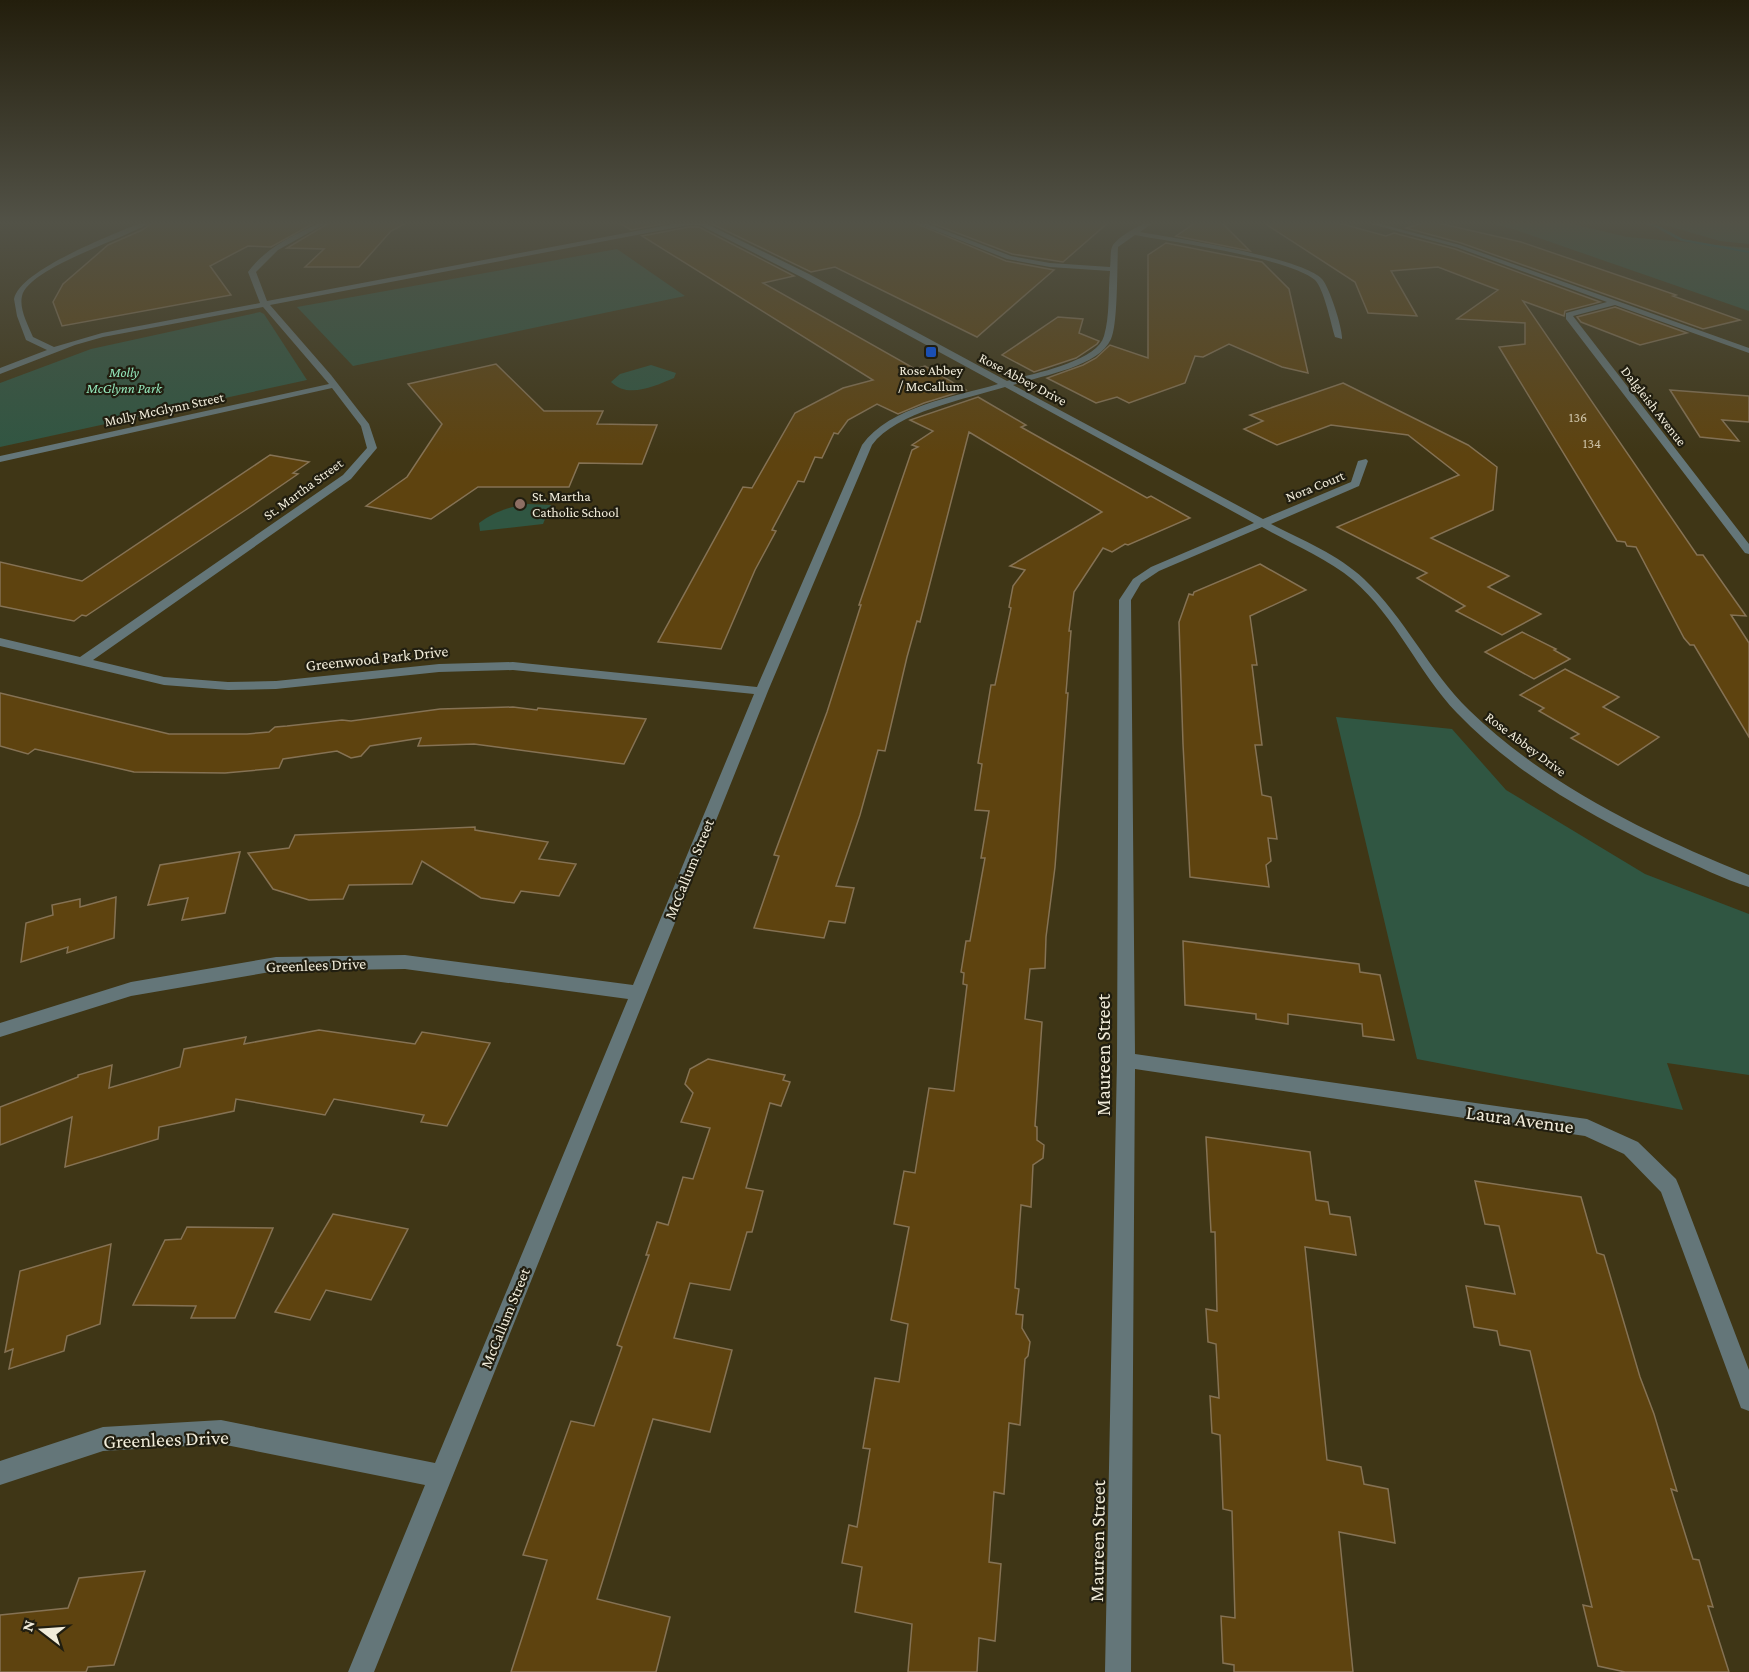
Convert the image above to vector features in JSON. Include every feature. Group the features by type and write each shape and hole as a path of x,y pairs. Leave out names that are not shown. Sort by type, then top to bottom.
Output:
{"street":[{"path":"19,299 29,338 53,350"},
{"name":"St. Martha Street","path":"82,662 347,477 372,448 366,426 262,299"},
{"name":"Rose Abbey Drive","path":"0,370 102,335 285,299"},
{"name":"Rose Abbey Drive","path":"848,299 1323,556 1359,580 1388,611 1431,675 1456,705 1504,748 1553,783 1613,820 1686,856 1749,881"},
{"name":"McCallum Street","path":"361,1672 762,691 858,463 875,434 888,423 906,415 1084,360 1098,352 1106,344 1109,334 1111,299"},
{"path":"1326,299 1339,337"},
{"path":"1605,299 1749,351"},
{"name":"Dalgleish Avenue","path":"1616,303 1575,312 1569,315 1570,319 1749,551"},
{"name":"Molly McGlynn Street","path":"0,459 334,385"},
{"name":"Nora Court","path":"1262,522 1355,484 1363,461"},
{"name":"Maureen Street","path":"1118,1672 1126,1060 1125,600 1137,581 1155,569 1262,522"},
{"name":"Greenwood Park Drive","path":"0,642 164,681 228,686 276,685 439,668 513,666 762,691"},
{"name":"Greenlees Drive","path":"0,1030 131,989 276,964 405,962 638,993"},
{"name":"Laura Avenue","path":"1126,1060 1587,1128 1631,1148 1669,1186 1749,1400"},
{"name":"Greenlees Drive","path":"0,1473 103,1439 221,1432 441,1476"}],"green space":[{"path":"341,299 671,299 353,366 297,307"},
{"path":"1715,299 1749,299 1749,311"},
{"name":"Molly McGlynn Park","path":"260,312 264,314 307,380 0,447 0,383 91,349"},
{"path":"651,365 676,373 674,378 650,387 633,390 625,390 611,382 620,374"},
{"path":"528,504 551,505 543,524 480,531 479,523 490,516 508,508"},
{"path":"1336,717 1452,729 1506,790 1645,874 1749,914 1749,1075 1667,1063 1683,1110 1417,1059"}],"building":[{"path":"55,299 209,299 62,326 53,302"},
{"path":"743,299 791,299 915,369 925,366 966,390 898,414 877,404 848,420 838,434 834,433 822,458 815,457 804,482 798,481 772,530 776,531 755,570 721,649 658,642 743,487 752,488 795,413 843,388 873,380"},
{"path":"900,299 1021,299 977,337"},
{"path":"1148,299 1291,299 1308,373 1282,367 1229,344 1203,357 1195,356 1185,383 1129,403 1117,397 1096,403 1047,378 1083,365 1096,358 1110,345 1148,358"},
{"path":"1362,299 1407,299 1417,316 1368,313"},
{"path":"1485,299 1592,299 1600,302 1565,311 1564,316 1523,301 1697,555 1703,555 1746,616 1731,615 1749,643 1749,737 1694,645 1690,645 1684,638 1636,547 1617,541 1499,347 1525,344 1525,323 1457,319"},
{"path":"1619,299 1681,299 1740,320 1703,329"},
{"path":"1615,307 1687,333 1640,345 1581,322 1577,317"},
{"path":"1058,317 1083,319 1079,333 1099,341 1076,358 1034,372 1002,355"},
{"path":"496,364 544,411 603,411 597,424 657,425 642,464 579,463 569,487 478,487 431,519 366,506 407,477 442,424 408,384"},
{"path":"1343,383 1468,445 1497,467 1493,510 1431,538 1509,576 1488,587 1541,614 1502,635 1456,611 1465,606 1417,578 1427,573 1337,527 1459,475 1408,435 1331,425 1277,445 1244,429 1263,421 1250,415"},
{"path":"1670,390 1749,396 1749,422 1722,420 1739,441 1700,437"},
{"path":"978,397 1026,425 1021,427 1147,498 1151,496 1190,518 1128,545 1125,544 1112,552 1103,548 1074,592 1069,631 1071,631 1066,693 1068,693 1055,867 1046,937 1045,968 1030,969 1025,1019 1042,1022 1035,1126 1037,1127 1037,1140 1044,1145 1043,1158 1033,1165 1031,1207 1021,1205 1015,1288 1019,1289 1016,1314 1023,1315 1022,1328 1030,1342 1028,1356 1025,1359 1020,1425 1009,1423 1004,1494 994,1492 989,1562 1001,1564 995,1641 979,1638 977,1672 908,1672 912,1624 855,1612 862,1567 842,1563 849,1525 857,1527 870,1449 863,1448 875,1378 899,1382 908,1324 891,1320 909,1227 894,1224 904,1171 915,1173 929,1088 954,1091 967,985 963,984 964,973 961,972 966,941 970,941 985,858 981,858 989,811 975,810 982,764 978,763 991,685 995,685 1011,608 1009,607 1013,586 1025,570 1010,566 1102,512 969,432 920,622 917,621 907,657 885,751 878,750 860,815 836,886 854,888 845,923 829,921 824,938 754,928 779,856 774,855 827,712 861,605 859,605 912,450 918,447 912,445 933,431 910,420"},
{"path":"270,455 309,462 293,473 298,474 86,616 82,615 74,621 0,606 0,562 82,581"},
{"path":"1260,564 1306,590 1250,616 1257,665 1252,665 1262,745 1255,745 1262,795 1271,797 1277,839 1268,838 1271,861 1266,865 1269,887 1190,877 1179,622 1189,594 1193,595 1194,592"},
{"path":"1522,632 1556,649 1554,650 1570,659 1534,679 1485,652"},
{"path":"1565,669 1619,697 1603,707 1659,737 1618,765 1571,738 1579,734 1539,711 1544,708 1520,695"},
{"path":"0,693 169,734 269,732 275,727 351,721 440,709 513,707 537,710 538,708 646,719 624,764 474,744 418,746 421,738 370,746 361,756 351,758 337,751 283,759 279,768 225,773 134,772 35,749 28,754 0,746"},
{"path":"475,827 475,830 548,842 539,859 576,864 559,896 521,891 514,903 481,898 422,861 412,884 349,885 343,899 309,900 273,889 248,853 289,848 295,835"},
{"path":"240,852 225,913 182,920 188,898 148,905 160,865"},
{"path":"116,897 114,938 67,953 68,947 21,962 26,923 53,915 52,905 80,899 80,907"},
{"path":"1183,941 1359,964 1360,972 1380,975 1394,1040 1363,1036 1362,1024 1288,1014 1288,1024 1256,1019 1256,1014 1185,1005"},
{"path":"319,1030 415,1044 422,1032 490,1043 447,1126 421,1122 424,1115 334,1099 325,1115 236,1099 234,1111 159,1127 158,1139 65,1167 72,1117 0,1145 0,1107 78,1077 78,1075 112,1065 109,1088 180,1067 184,1049 246,1037 244,1044"},
{"path":"708,1059 785,1075 783,1080 790,1082 781,1106 770,1103 746,1188 763,1191 752,1232 747,1232 730,1290 690,1283 674,1338 732,1350 710,1432 653,1419 597,1599 670,1617 656,1672 511,1672 547,1560 523,1555 571,1421 594,1426 622,1347 617,1345 649,1255 646,1255 657,1222 668,1225 683,1177 693,1179 710,1128 681,1122 693,1093 685,1084 690,1069"},
{"path":"1206,1137 1310,1152 1316,1200 1328,1202 1330,1214 1350,1217 1356,1255 1305,1247 1327,1460 1361,1467 1364,1484 1388,1489 1395,1543 1339,1532 1353,1672 1234,1672 1234,1665 1223,1663 1221,1616 1235,1618 1232,1511 1223,1509 1220,1435 1212,1433 1210,1396 1219,1398 1216,1344 1208,1342 1206,1309 1217,1311 1215,1232 1211,1232"},
{"path":"1475,1181 1581,1197 1597,1253 1604,1255 1640,1377 1654,1414 1677,1491 1671,1489 1693,1559 1699,1560 1713,1607 1708,1606 1729,1672 1625,1672 1598,1666 1583,1605 1592,1607 1530,1351 1500,1345 1497,1331 1474,1327 1466,1286 1515,1294 1499,1226 1485,1224"},
{"path":"333,1214 408,1229 371,1300 326,1290 310,1320 275,1312"},
{"path":"187,1227 273,1228 235,1318 191,1318 196,1306 133,1305 165,1240 181,1239"},
{"path":"111,1244 100,1324 67,1336 64,1351 9,1369 13,1349 5,1352 20,1271"},
{"path":"145,1571 114,1665 88,1667 86,1672 0,1672 0,1615 68,1608 79,1578"}],"place":[{"name":"Rose Abbey / McCallum","path":"931,352"},
{"name":"St. Martha Catholic School","path":"520,504"}]}
